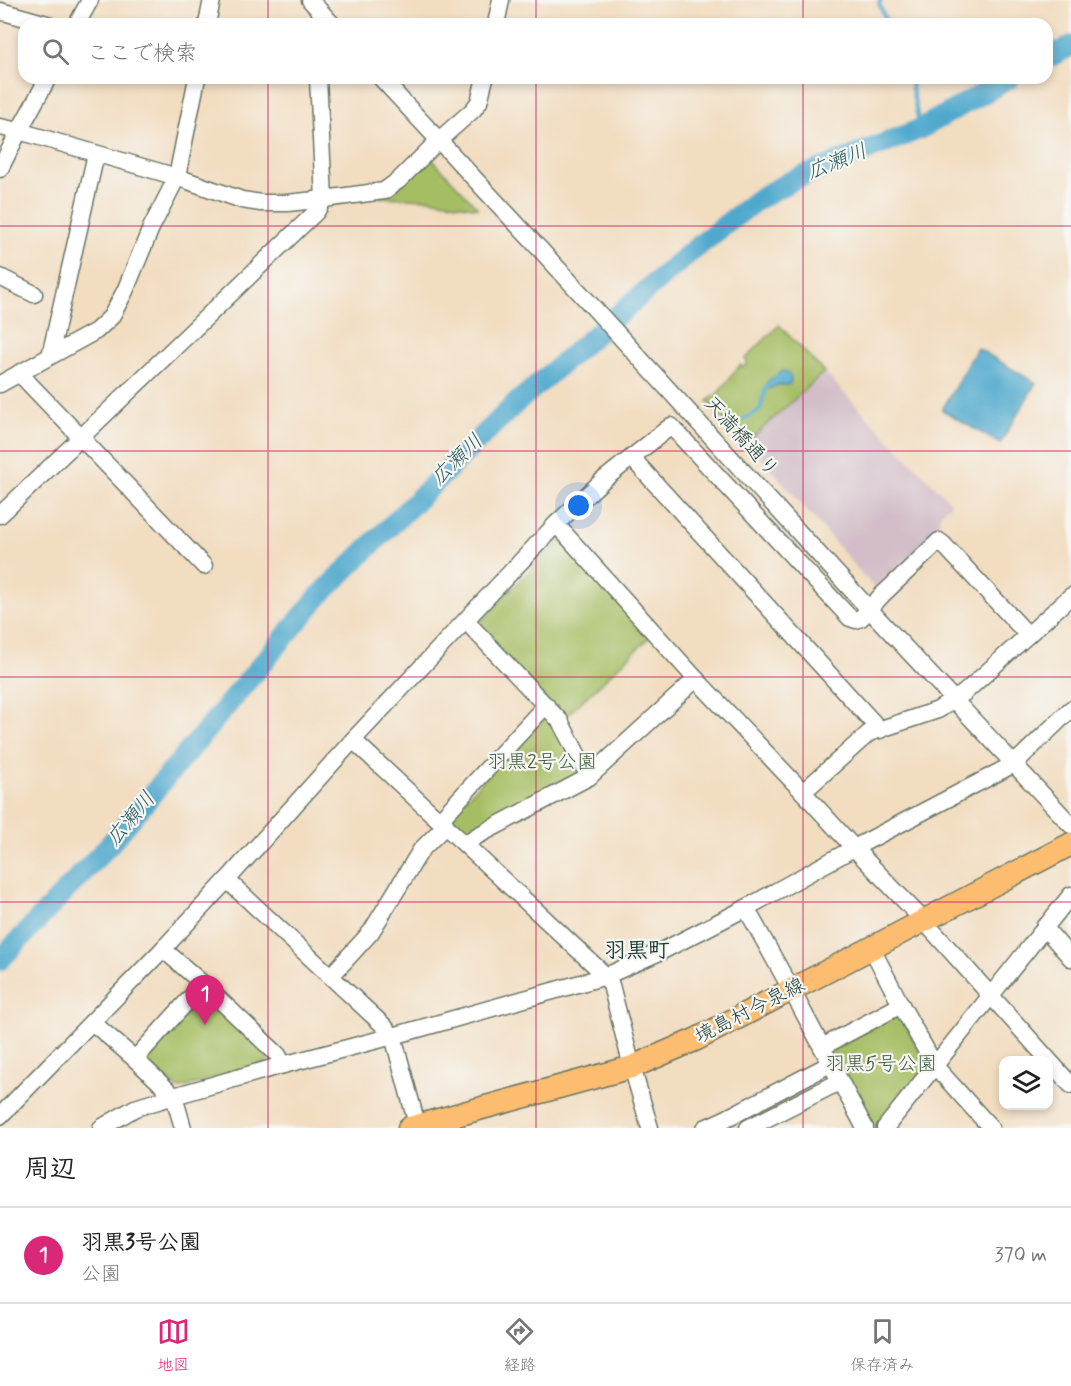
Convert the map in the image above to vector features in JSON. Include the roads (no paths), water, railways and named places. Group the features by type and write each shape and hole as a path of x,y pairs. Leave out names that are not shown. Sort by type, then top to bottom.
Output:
{"main road":[{"name":"境島村今泉線","path":"415,1127 632,1066 697,1039 1071,844"}],"street":[{"path":"80,18 90,0"},
{"path":"208,18 212,0"},
{"path":"497,18 501,0"},
{"path":"313,2 314,18"},
{"path":"313,2 327,18"},
{"path":"0,11 25,18"},
{"path":"0,169 45,84"},
{"path":"0,384 96,331 111,317 177,177 196,84"},
{"path":"0,515 316,212 324,199 318,84"},
{"name":"天満橋通り","path":"387,84 869,609 1071,825"},
{"path":"0,127 177,177 242,200 288,203 384,190 399,180 473,110 479,102 484,84"},
{"path":"50,356 96,154"},
{"path":"0,277 34,294"},
{"path":"19,373 204,566"},
{"path":"0,1116 163,950 353,740 556,524 602,481 671,426 850,618 856,620 861,618 882,595 939,542 944,544 1028,635"},
{"path":"632,458 880,730"},
{"path":"556,524 696,679 923,920 1071,1085"},
{"path":"803,792 869,733 938,710 964,693 1071,596"},
{"path":"466,621 560,721 589,777"},
{"path":"466,844 475,837 589,777 696,679"},
{"path":"331,976 371,932 421,850 546,705"},
{"path":"100,1128 135,1108 174,1096 606,976 664,950 746,908 1014,764 1071,709"},
{"path":"353,740 606,976 611,985 650,1128"},
{"path":"227,880 393,1036 415,1127"},
{"path":"885,1128 1071,895"},
{"path":"746,908 865,1128"},
{"path":"1044,927 1071,958"},
{"path":"871,947 934,1066 991,1128"},
{"path":"163,950 278,1054 283,1065"},
{"path":"135,1059 203,984"},
{"path":"822,1047 901,1005"},
{"path":"92,1022 174,1096 183,1128"},
{"path":"705,1128 830,1065"},
{"path":"748,1128 839,1082"}],"water":[{"path":"977,348 1036,383 1000,444 942,410"},
{"path":"785,371 791,376 789,385 766,388 767,382"}],"waterway":[{"path":"881,0 879,4 885,18"},
{"name":"広瀬川","path":"1053,55 1071,46"},
{"path":"911,84 920,129"},
{"name":"広瀬川","path":"0,960 110,844 320,595 514,405 687,255 758,199 791,181 920,129 999,84"},
{"path":"744,419 760,410 766,388 769,385"}],"place":[{"name":"羽黒3号公園","path":"205,1025"}],"district":[{"name":"羽黒町","path":"637,951"}],"park label":[{"name":"羽黒2号公園","path":"542,762"},
{"name":"羽黒5号公園","path":"881,1064"}]}
